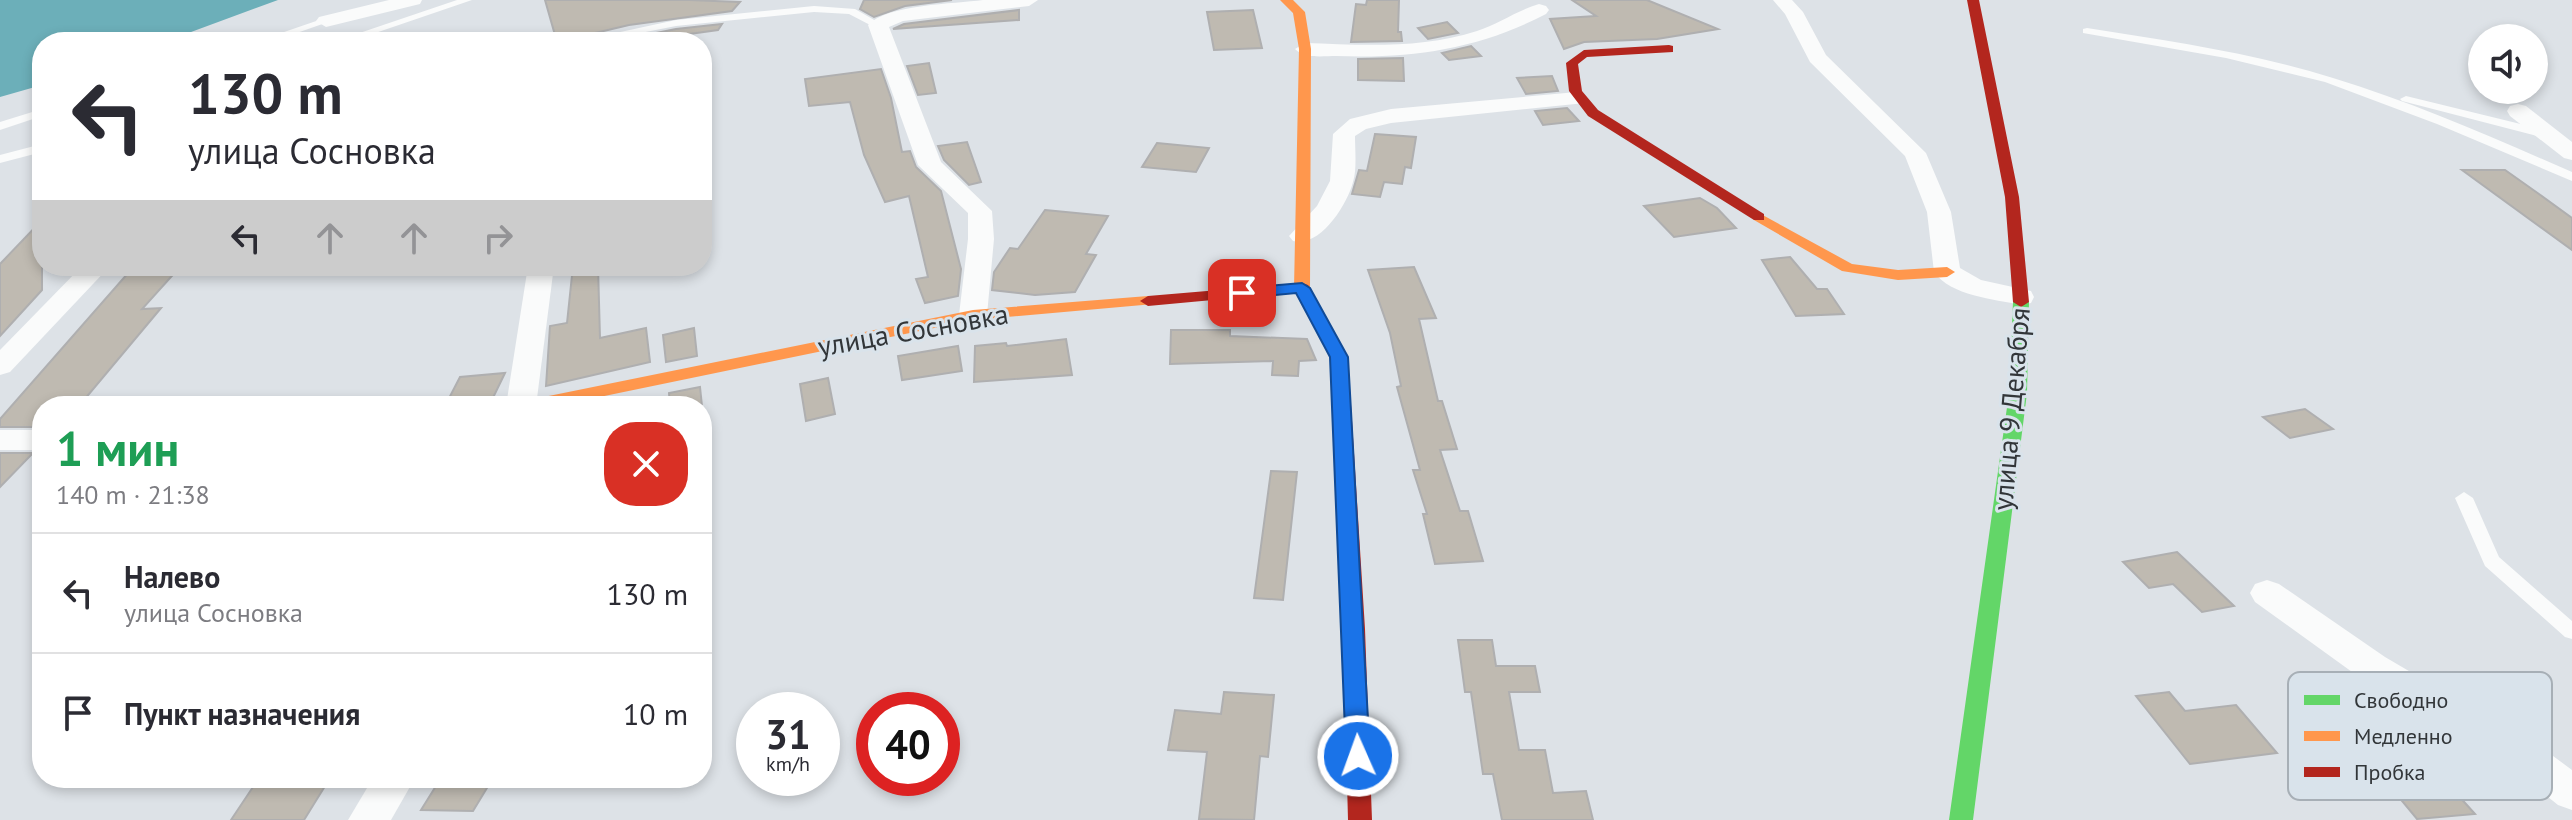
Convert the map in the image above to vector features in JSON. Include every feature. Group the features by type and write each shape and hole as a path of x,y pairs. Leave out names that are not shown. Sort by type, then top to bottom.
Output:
{"street":[{"path":"326,21 413,0"},
{"path":"973,315 981,239 980,211 930,165 878,25 899,16 1029,0"},
{"path":"1286,0 1299,12 1305,49 1302,288 1339,357 1354,629 1360,820"},
{"path":"1782,0 1793,12 1817,58 1915,153 1939,212 1947,272"},
{"name":"улица 9 Декабря","path":"1961,820 2018,393 2021,297 2012,197 1973,0"},
{"path":"1305,49 1378,53 1453,44 1506,29 1539,10"},
{"path":"1669,49 1584,54 1572,63 1571,75 1577,98 1593,113 1645,147 1848,268 1898,275 1947,272 1972,286 2021,297"},
{"path":"1302,236 1328,209 1342,181 1344,134 1358,124 1391,116 1577,98"},
{"path":"2518,111 2572,153"},
{"path":"0,366 87,276"},
{"path":"522,396 540,276"},
{"name":"улица Сосновка","path":"578,396 973,315 1302,288"},
{"path":"0,440 32,440"},
{"path":"2267,593 2380,672"},
{"path":"2552,777 2572,793"},
{"path":"369,820 389,788"}],"lane":[{"path":"369,32 467,0"},
{"path":"816,0 851,11 878,25"},
{"path":"636,32 704,20 814,9 851,11"},
{"path":"291,32 326,21"},
{"path":"2087,31 2155,41 2300,73 2545,134"},
{"path":"2300,73 2361,90 2502,145 2572,177"},
{"path":"0,126 32,115"},
{"path":"0,159 32,151"},
{"path":"2464,498 2491,561 2572,632"}],"water":[{"path":"0,0 278,0 191,32 32,32 32,88 0,97"}],"building":[{"path":"545,0 740,2 732,11 599,32 554,32"},
{"path":"864,0 952,0 905,6 874,17 860,9"},
{"path":"1367,0 1399,0 1398,32 1401,32 1402,41 1351,42 1356,4 1366,5"},
{"path":"1572,0 1647,0 1718,29 1657,39 1584,42 1564,49 1550,19 1596,16"},
{"path":"1019,10 1019,20 893,29 904,24"},
{"path":"1253,10 1262,48 1214,50 1207,12"},
{"path":"1447,22 1458,33 1428,39 1418,28"},
{"path":"722,24 718,30 704,32 661,32"},
{"path":"1471,46 1481,56 1449,60 1442,53"},
{"path":"1403,58 1404,81 1358,80 1358,59"},
{"path":"929,63 936,93 918,95 907,66"},
{"path":"881,69 891,98 902,152 910,151 916,167 941,191 961,269 958,296 925,303 916,279 928,277 909,196 885,202 864,155 850,102 809,106 805,79"},
{"path":"1552,76 1558,91 1526,94 1517,78"},
{"path":"1567,108 1579,121 1543,125 1535,111"},
{"path":"1375,134 1416,137 1411,168 1405,167 1402,184 1384,182 1380,197 1352,194 1359,170 1367,171"},
{"path":"967,142 981,182 969,185 944,160 938,146"},
{"path":"1157,143 1209,148 1196,172 1142,167"},
{"path":"2462,170 2505,170 2572,218 2572,250"},
{"path":"1700,198 1717,208 1736,228 1674,237 1644,206"},
{"path":"1045,210 1108,216 1086,254 1096,255 1075,292 1035,295 992,290 994,272 1010,248 1018,249"},
{"path":"32,230 32,276 42,276 42,290 0,336 0,264"},
{"path":"1790,257 1817,289 1827,289 1844,314 1796,316 1762,260"},
{"path":"1414,267 1436,318 1419,319 1438,401 1442,401 1457,449 1440,450 1460,511 1468,511 1483,561 1435,564 1423,514 1427,514 1413,470 1420,470 1397,387 1401,386 1390,333 1368,270"},
{"path":"125,276 172,276 142,309 161,308 87,396 32,396 32,427 0,427 0,419"},
{"path":"572,276 598,276 600,338 646,328 650,362 546,386 550,326 567,323"},
{"path":"694,328 697,356 666,362 663,335"},
{"path":"1171,330 1230,330 1230,336 1307,339 1316,360 1299,361 1298,376 1272,375 1273,361 1170,364"},
{"path":"1066,339 1072,375 974,382 975,346 1006,343 1007,346"},
{"path":"958,346 962,371 902,380 898,356"},
{"path":"505,373 494,396 450,396 460,377"},
{"path":"828,378 835,414 806,421 800,384"},
{"path":"700,387 701,396 669,396 669,393"},
{"path":"2305,409 2333,429 2290,438 2263,417"},
{"path":"0,453 32,453 32,454 0,487"},
{"path":"1271,471 1297,472 1283,600 1254,598"},
{"path":"2177,552 2234,606 2202,612 2173,584 2149,588 2123,562"},
{"path":"1458,640 1492,640 1496,666 1535,666 1540,692 1509,692 1519,750 1545,750 1553,793 1586,791 1593,820 1502,820 1493,774 1483,774 1471,692 1465,692"},
{"path":"1224,692 1274,695 1268,757 1260,756 1254,820 1199,819 1207,752 1168,750 1175,710 1221,714"},
{"path":"2169,692 2185,711 2236,705 2277,753 2190,764 2136,696"},
{"path":"252,788 324,788 304,820 231,820"},
{"path":"435,788 487,788 473,811 421,810"},
{"path":"2401,800 2462,800 2475,814 2417,819"}],"traffic: fast":[{"path":"1961,820 2018,393 2021,302"}],"traffic: slow":[{"path":"1286,0 1299,12 1305,49 1302,288 1313,309"},
{"path":"1759,217 1848,268 1898,275 1947,272"},
{"path":"578,396 973,315 1148,301"}],"traffic: jam":[{"path":"1973,0 2012,197 2021,302"},
{"path":"1669,49 1584,54 1572,63 1576,91 1593,113 1759,217"},
{"path":"1148,301 1302,288"},
{"path":"1313,309 1339,357 1354,629 1360,820"}],"route":[{"path":"1242,293 1302,288 1339,357 1358,756"}]}
